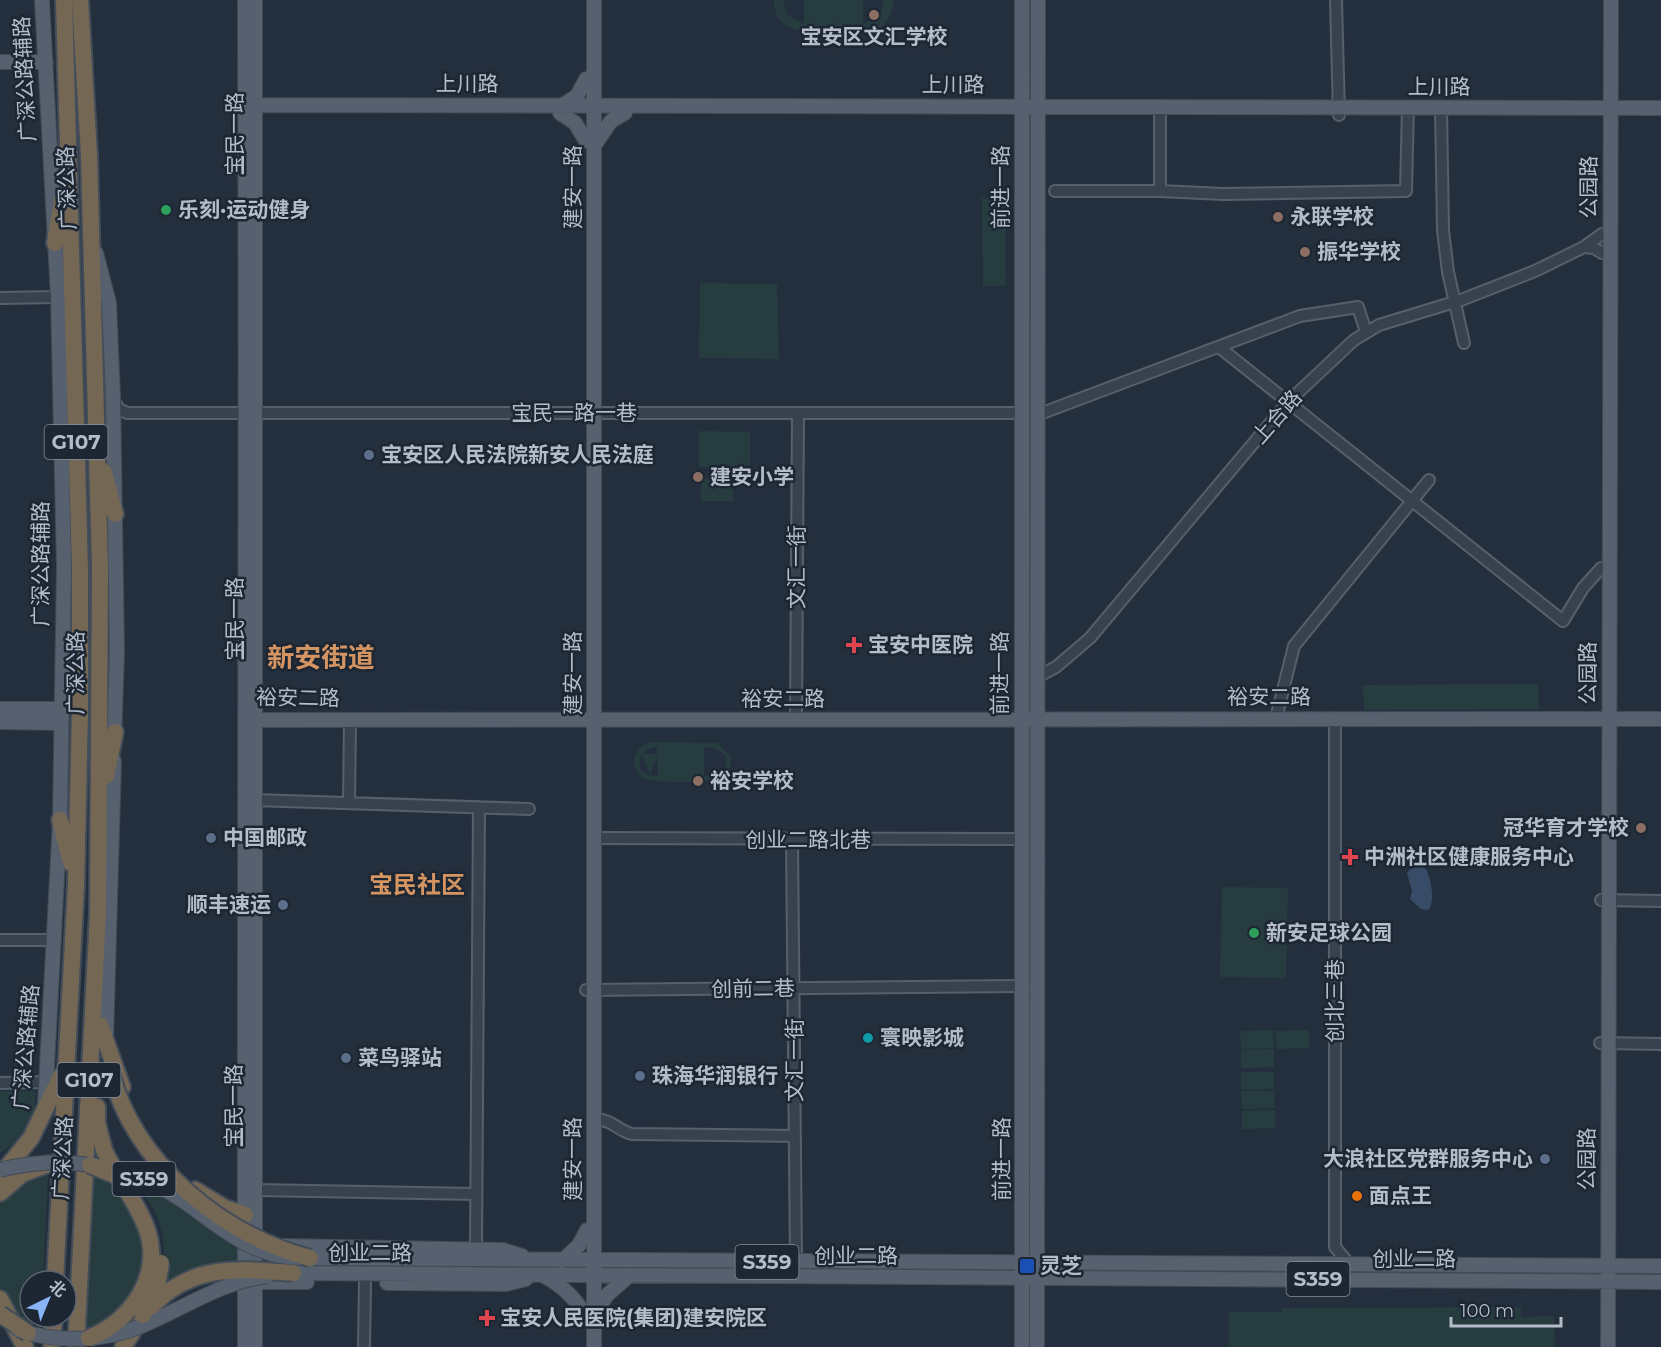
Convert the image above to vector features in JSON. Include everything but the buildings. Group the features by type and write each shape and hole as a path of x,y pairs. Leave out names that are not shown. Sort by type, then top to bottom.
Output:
{"highway":[{"name":"广深公路","path":"57,1269 76,885 80,712 80,568 64,0"},
{"name":"广深公路","path":"80,0 91,230 100,567 97,939 82,1342"},
{"path":"55,243 68,162"},
{"path":"96,440 115,514"},
{"path":"98,812 115,732"},
{"path":"60,820 76,885"},
{"path":"82,1342 114,1324 134,1304 147,1278 151,1260 146,1226 105,1150 97,1123 100,1025 97,939"},
{"path":"100,1025 134,1115 162,1156 180,1177 200,1194 245,1215"},
{"path":"106,1044 111,1073 121,1104 155,1159 177,1182 243,1231 286,1251 310,1258"},
{"path":"0,1176 39,1127 56,1091 67,1054"},
{"path":"0,1193 22,1174 52,1163"},
{"path":"90,1165 106,1170 134,1188 150,1208 160,1231 162,1248 160,1273 143,1315 123,1347"},
{"path":"143,1315 167,1292 196,1275 232,1270 293,1273"},
{"path":"0,1299 26,1340"},
{"path":"0,1314 26,1340"},
{"path":"52,1347 53,1329"}],"main road":[{"name":"广深公路辅路","path":"39,1127 47,1082 55,940 60,820 64,567 58,297 42,0"},
{"name":"宝民一路","path":"245,0 250,109 252,412 252,716 245,1347"},
{"name":"宝民一路","path":"250,109 255,0"},
{"name":"建安一路","path":"586,0 590,78 590,1317 594,1347"},
{"name":"建安一路","path":"590,78 594,0"},
{"name":"前进一路","path":"1022,0 1022,1347"},
{"name":"前进一路","path":"1036,1347 1038,0"},
{"name":"公园路","path":"1600,1347 1604,1281 1605,900 1606,112 1602,0"},
{"name":"公园路","path":"1605,716 1601,568 1602,234 1611,0"},
{"path":"0,62 46,62"},
{"path":"590,78 625,109 606,125 590,144 575,123 561,109 577,96 590,78"},
{"name":"上川路","path":"1606,112 1661,108"},
{"name":"上川路","path":"250,109 1441,111 1606,112 1661,116"},
{"path":"91,230 109,303 113,396 115,732 106,1044"},
{"path":"0,709 61,716"},
{"name":"裕安二路","path":"1276,715 1335,718 1605,716 1661,712"},
{"name":"裕安二路","path":"252,716 1021,716 1036,714 1605,716 1661,719"},
{"path":"0,722 61,716"},
{"name":"宝民一路","path":"252,716 255,800 255,1347"},
{"name":"裕安二路","path":"252,716 351,720 590,716"},
{"name":"建安一路","path":"590,716 594,838 590,991 595,1119 590,1232"},
{"path":"1022,824 1026,818 1030,818 1037,825"},
{"name":"创业二路","path":"0,1170 52,1163 90,1165 126,1172 155,1184 249,1247 279,1257 498,1267 542,1275 1661,1281"},
{"path":"562,1261 590,1232 606,1253 623,1261"},
{"path":"256,1246 503,1250 542,1261"},
{"name":"创业二路","path":"0,1324 26,1340 60,1339 82,1342 131,1330 228,1285 293,1273 498,1267 542,1261 1661,1266"},
{"path":"256,1282 506,1284 542,1275 558,1284 590,1317 603,1300 630,1275"},
{"name":"公园路","path":"1604,1281 1608,1347"},
{"name":"建安一路","path":"586,1347 590,1317"}],"street":[{"path":"1336,0 1339,111"},
{"path":"1161,111 1161,190"},
{"path":"1055,191 1161,190 1223,194 1406,191 1408,111"},
{"path":"1441,111 1443,230 1464,343"},
{"name":"上合路","path":"1036,677 1056,667 1090,638 1288,402 1366,333 1379,326 1455,302 1535,271 1584,247 1602,234"},
{"path":"1584,247 1602,253"},
{"path":"0,298 58,297"},
{"path":"1037,415 1300,316 1358,308 1366,333"},
{"path":"1219,346 1563,621 1583,588 1601,568"},
{"path":"113,396 116,406 127,413 118,418 113,430"},
{"name":"宝民一路一巷","path":"127,413 1022,413"},
{"name":"文汇一街","path":"796,716 798,413"},
{"path":"1276,715 1294,646 1429,480"},
{"name":"创北三巷","path":"1335,718 1335,1247"},
{"path":"349,803 351,720"},
{"path":"255,800 529,809"},
{"path":"476,1250 479,807"},
{"name":"创业二路北巷","path":"594,838 1022,839"},
{"name":"文汇一街","path":"792,840 790,901 795,988 796,1262"},
{"path":"1605,900 1661,900"},
{"path":"0,940 55,940"},
{"name":"创前二巷","path":"590,991 921,989 1023,986"},
{"path":"1604,1043 1661,1044"},
{"path":"0,1083 47,1082"},
{"path":"595,1119 608,1120 632,1134 795,1136"},
{"path":"256,1190 476,1194"},
{"path":"1319,1264 1335,1247 1349,1264"},
{"path":"364,1283 364,1347"}],"green space":[{"path":"774,0 783,0 787,15 804,24 804,0 863,0 863,24 880,16 884,0 893,0 893,3 884,25 877,30 868,33 818,33 797,30 780,21"},
{"path":"982,198 1005,198 1006,286 983,286"},
{"path":"700,283 777,284 779,359 699,358"},
{"path":"699,431 750,432 750,467 699,467"},
{"path":"733,478 733,501 701,501 701,479"},
{"path":"1538,684 1539,709 1364,710 1363,685"},
{"path":"653,742 718,743 731,757 730,768 723,777 708,781 672,782 644,779 636,768 635,757 646,744","holes":["657,747 657,754 642,754 648,749","704,747 715,748 725,755 726,767 720,774 704,776","642,754 650,775 657,755 658,776 648,775 641,770 640,757"]},
{"name":"新安足球公园","path":"1222,887 1288,888 1286,978 1220,977"},
{"path":"1273,1030 1274,1048 1241,1049 1240,1031"},
{"path":"1309,1030 1309,1048 1276,1049 1276,1031"},
{"path":"1274,1049 1274,1067 1241,1068 1241,1050"},
{"path":"1241,1072 1274,1072 1274,1089 1241,1090"},
{"path":"0,1091 35,1091 35,1115 17,1142 0,1153"},
{"path":"1241,1091 1274,1091 1275,1108 1242,1109"},
{"path":"1275,1110 1275,1128 1242,1129 1242,1111"},
{"path":"48,1174 44,1269 18,1269 18,1317 0,1308 0,1202 25,1180"},
{"path":"93,1175 121,1187 117,1195 134,1219 141,1239 142,1274 140,1289 100,1327 77,1333"},
{"path":"126,1179 166,1198 236,1248 286,1267 163,1289 163,1242 157,1215 150,1203"},
{"path":"1521,1307 1521,1317 1554,1316 1555,1347 1229,1347 1229,1312 1282,1312 1282,1308"}],"water":[{"path":"1414,865 1424,867 1429,876 1432,901 1428,910 1421,909 1410,899 1412,891 1407,873"}],"place":[{"name":"宝安区文汇学校","path":"874,15"},
{"name":"乐刻·运动健身","path":"166,210"},
{"name":"永联学校","path":"1278,217"},
{"name":"振华学校","path":"1305,252"},
{"name":"宝安区人民法院新安人民法庭","path":"369,455"},
{"name":"建安小学","path":"698,477"},
{"name":"宝安中医院","path":"854,645"},
{"name":"裕安学校","path":"698,781"},
{"name":"冠华育才学校","path":"1641,828"},
{"name":"中国邮政","path":"211,838"},
{"name":"中洲社区健康服务中心","path":"1350,857"},
{"name":"顺丰速运","path":"283,905"},
{"name":"新安足球公园","path":"1254,933"},
{"name":"寰映影城","path":"868,1038"},
{"name":"菜鸟驿站","path":"346,1058"},
{"name":"珠海华润银行","path":"640,1076"},
{"name":"大浪社区党群服务中心","path":"1545,1159"},
{"name":"面点王","path":"1357,1196"},
{"name":"灵芝","path":"1027,1266"},
{"name":"宝安人民医院(集团)建安院区","path":"487,1318"}],"district":[{"name":"新安街道","path":"321,658"},
{"name":"宝民社区","path":"417,885"}]}
